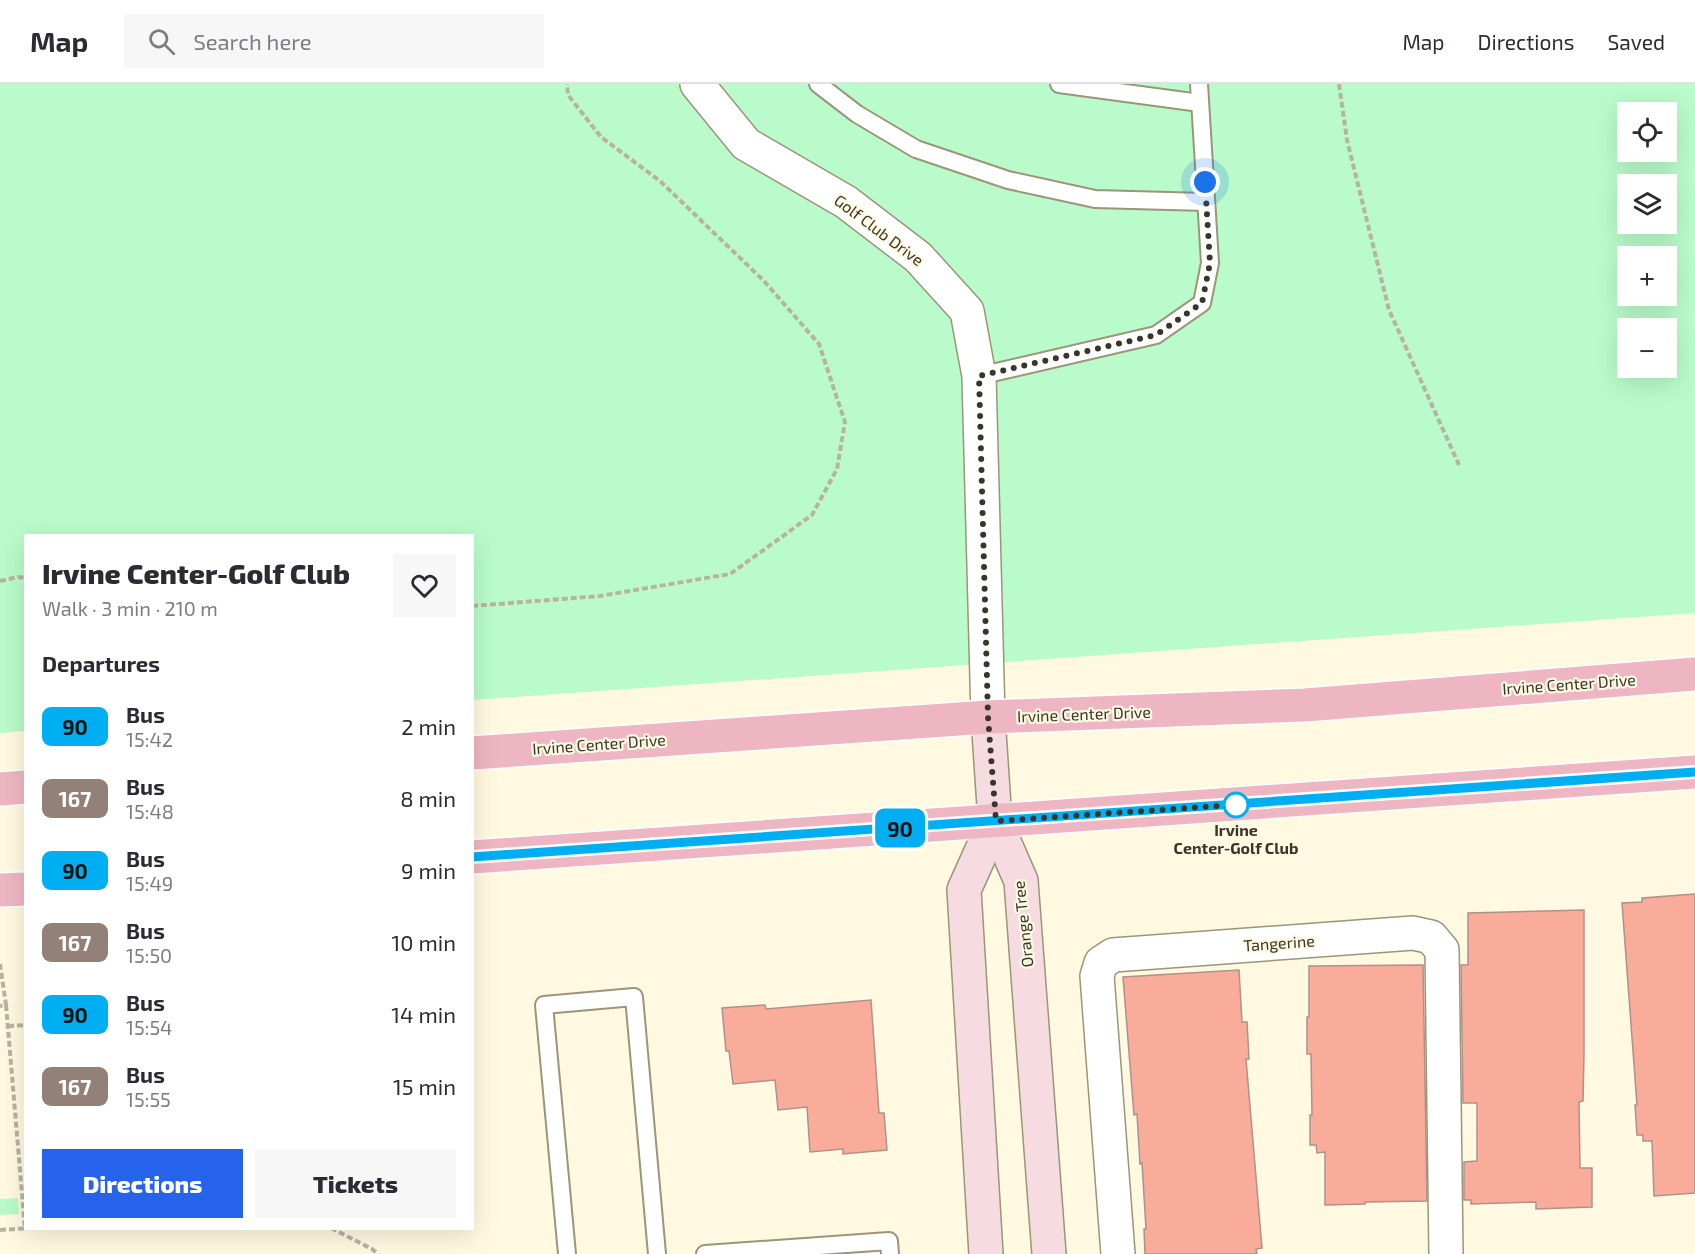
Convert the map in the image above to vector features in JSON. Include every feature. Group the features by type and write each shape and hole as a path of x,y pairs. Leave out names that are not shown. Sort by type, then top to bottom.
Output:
{"main road":[{"name":"Irvine Center Drive","path":"474,753 988,717 1305,705 1695,674"},
{"path":"474,857 1695,772"},
{"path":"0,789 24,787"},
{"path":"0,890 24,889"}],"street":[{"name":"Golf Club Drive","path":"697,84 746,144 846,202 918,257 967,311 979,376 988,717 996,821"},
{"name":"Orange Tree","path":"996,821 1022,881 1044,1245"},
{"path":"986,1254 964,890 996,821"},
{"name":"Tangerine","path":"1118,1254 1097,976 1101,963 1113,955 1413,933 1431,937 1442,950 1446,1254"}],"lane":[{"path":"818,84 857,114 916,149 1008,180 1095,199 1206,202"},
{"path":"1059,84 1200,103"},
{"path":"979,376 1156,335 1202,303 1210,263 1198,84"},
{"path":"567,1254 544,1005 634,997 657,1254"},
{"path":"705,1254 889,1241 890,1254"}],"path":[{"path":"474,606 600,596 730,574 812,515 837,469 845,422 819,344 764,281 668,188 601,137 568,95 567,84"},
{"path":"1339,84 1347,140 1389,310 1459,465"},
{"path":"0,581 24,578"},
{"path":"0,964 8,1026 24,1217"},
{"path":"0,1006 6,1005"},
{"path":"8,1026 24,1025"},
{"path":"0,1230 24,1229"},
{"path":"335,1230 378,1254"}],"green space":[{"path":"0,84 1695,84 1695,613 474,700 474,534 24,534 24,731 0,733"},
{"path":"18,1198 19,1214 0,1215 0,1199"}],"building":[{"path":"1695,894 1695,1193 1654,1196 1652,1141 1643,1141 1643,1135 1637,1135 1635,1105 1637,1105 1622,903 1642,902 1642,898"},
{"path":"1584,910 1584,1054 1583,1101 1579,1102 1580,1168 1592,1168 1592,1207 1536,1209 1536,1202 1471,1204 1471,1200 1464,1200 1464,1162 1477,1161 1477,1103 1463,1103 1461,965 1468,965 1468,913"},
{"path":"1423,965 1427,1201 1325,1205 1325,1152 1317,1153 1316,1145 1310,1145 1311,1054 1307,1054 1309,966"},
{"path":"1239,970 1242,1022 1247,1022 1249,1059 1246,1059 1262,1248 1256,1249 1257,1254 1145,1254 1144,1229 1146,1229 1142,1163 1140,1164 1137,1114 1134,1115 1123,977"},
{"path":"871,1000 879,1113 884,1113 887,1150 843,1154 843,1149 810,1152 807,1107 778,1110 775,1080 733,1084 729,1051 726,1051 722,1008 765,1005 766,1009"}],"bus line":[{"name":"90","path":"474,857 1695,772"}],"place":[{"name":"Irvine Center-Golf Club","path":"1236,805"}],"route":[{"path":"1205,182 1210,263 1202,303 1156,335 979,376 988,717 996,821 1246,804 1236,805"}]}
